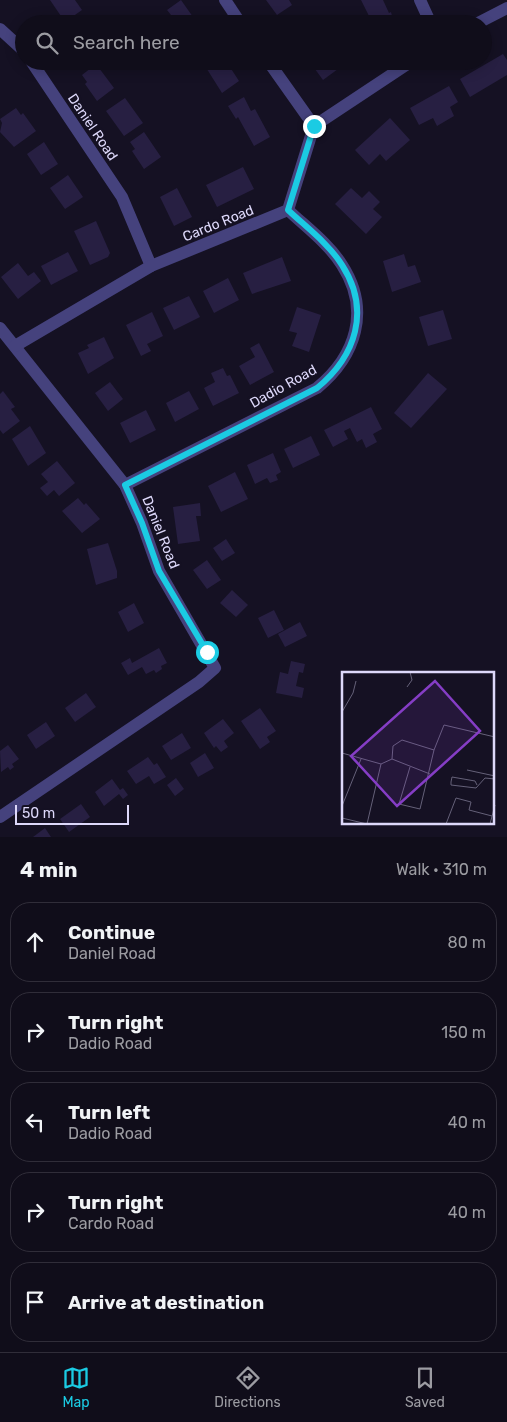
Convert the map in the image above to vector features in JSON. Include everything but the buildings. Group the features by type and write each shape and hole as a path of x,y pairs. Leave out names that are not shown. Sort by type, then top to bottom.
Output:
{"street":[{"path":"225,0 236,15"},
{"path":"420,0 427,15"},
{"path":"492,16 507,8"},
{"path":"0,29 15,43"},
{"name":"Daniel Road","path":"37,70 122,197 151,266"},
{"path":"274,70 314,126"},
{"path":"288,210 314,126 398,70"},
{"name":"Cardo Road","path":"15,346 151,266 288,210"},
{"name":"Dadio Road","path":"125,485 317,388 332,375 344,360 355,330 357,312 356,296 351,282 342,264 329,249 288,210"},
{"name":"Daniel Road","path":"0,328 125,485 142,523 159,571 215,668 198,682 0,816"}],"route":[{"path":"207,652 159,571 142,523 125,485 317,388 332,375 344,360 351,345 357,312 356,296 351,282 342,264 329,249 288,210 314,126"}]}
